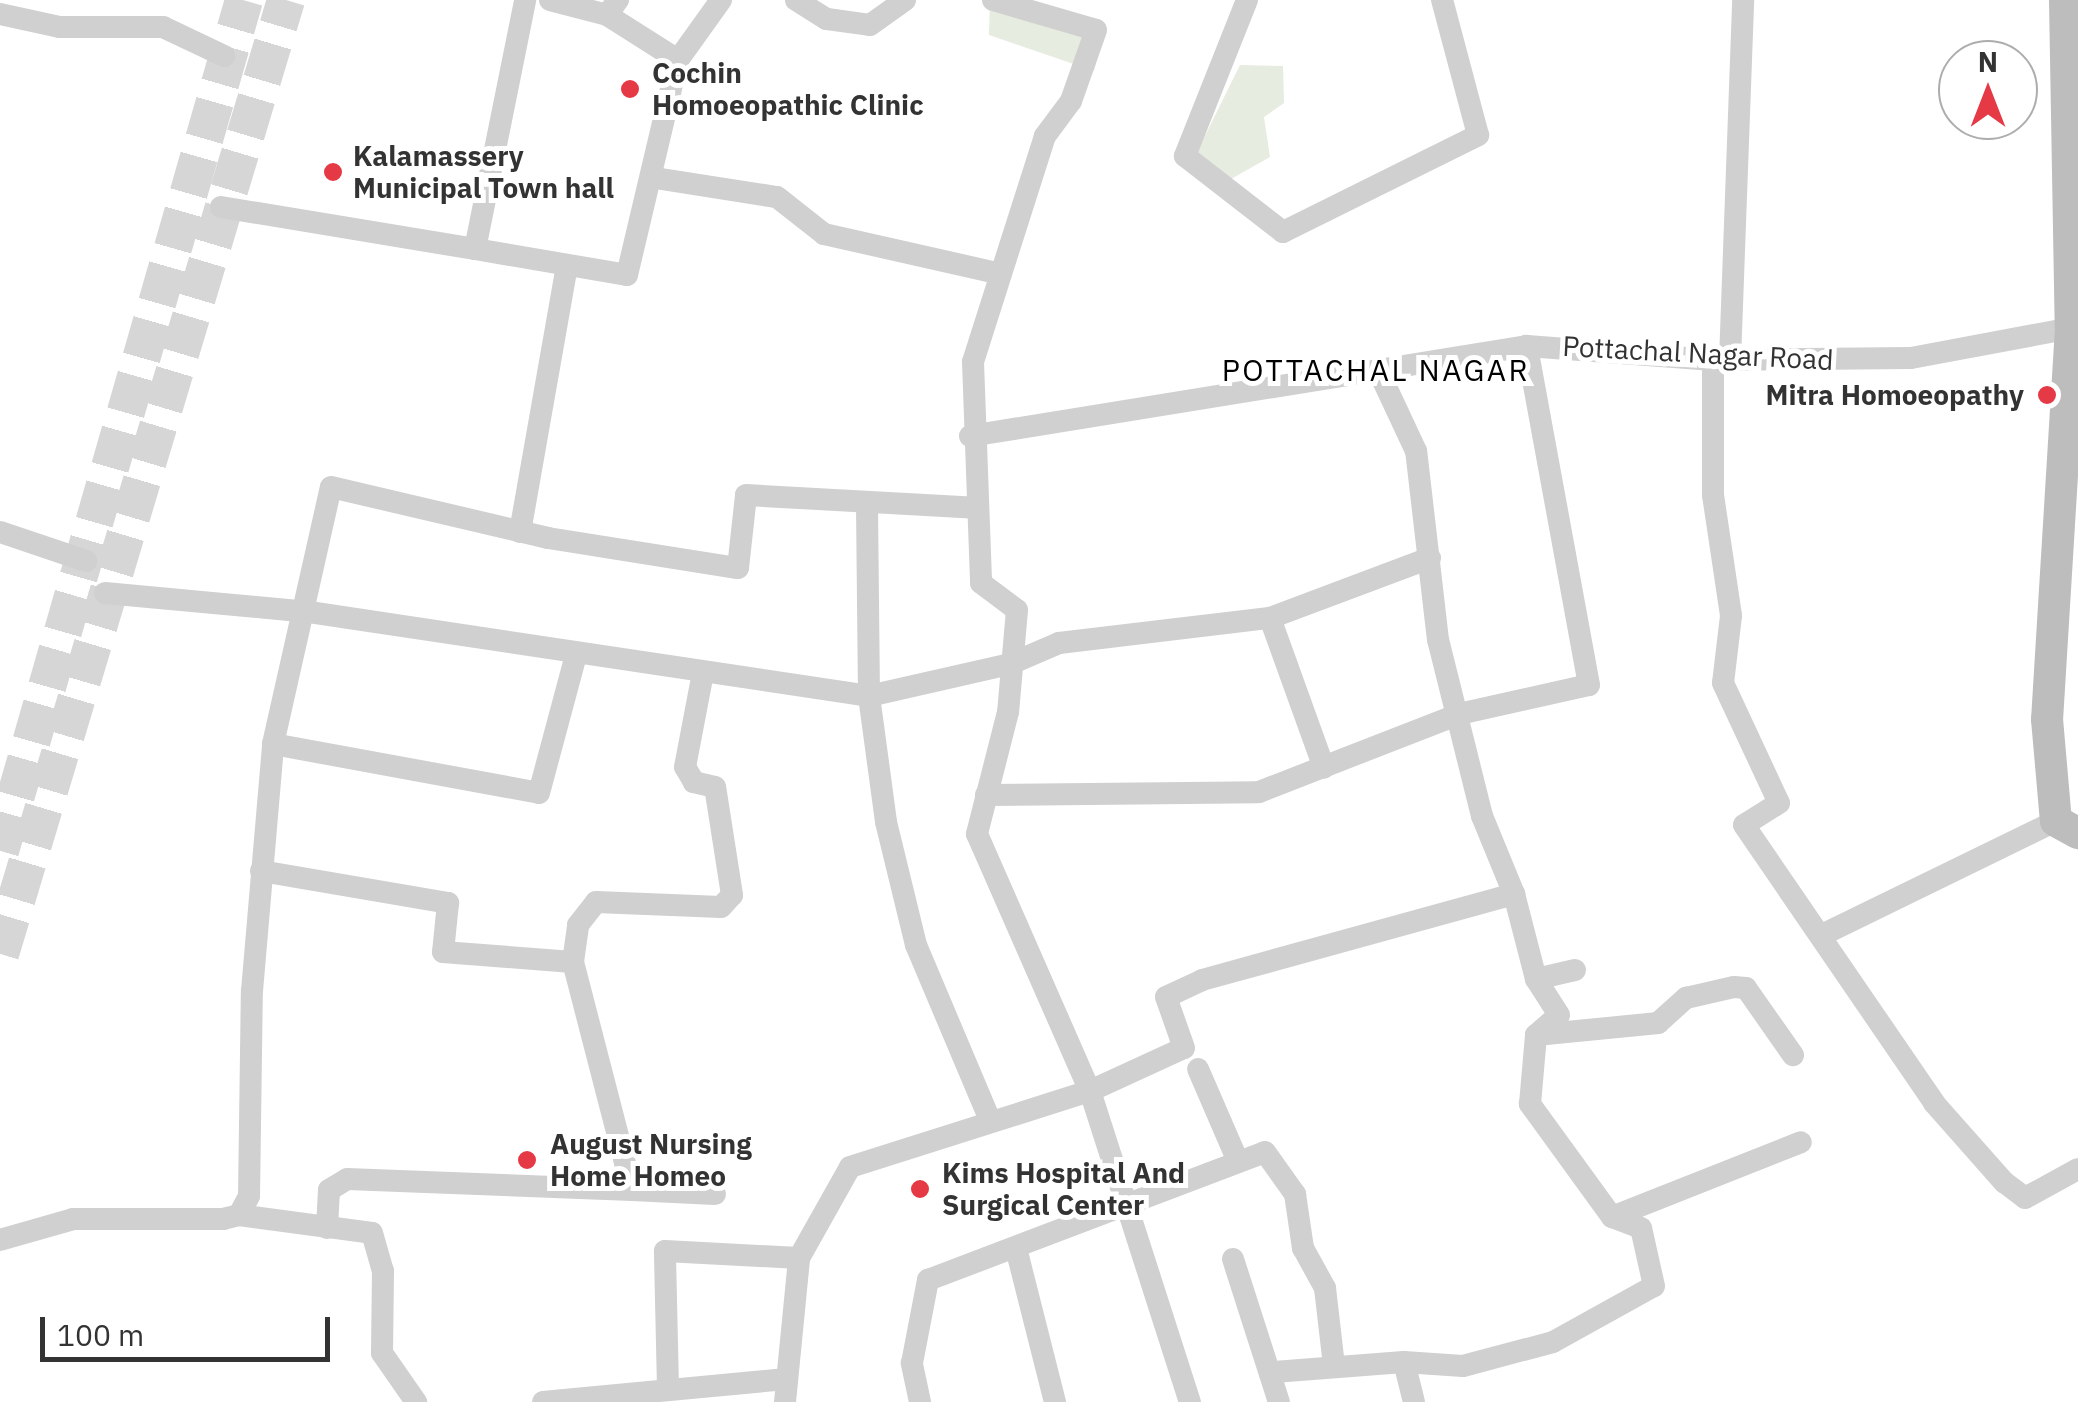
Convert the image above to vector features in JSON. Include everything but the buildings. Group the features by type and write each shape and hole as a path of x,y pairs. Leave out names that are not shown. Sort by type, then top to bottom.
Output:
{"main road":[{"path":"2065,0 2071,328 2046,719 2067,827"}],"street":[{"path":"475,249 525,0"},
{"path":"550,0 612,7 678,60"},
{"path":"222,208 627,275 655,178 678,60 721,0"},
{"path":"796,0 827,20 870,24 905,0"},
{"path":"993,0 1096,30 997,273 973,362 970,436 981,584 1017,610 978,834 1090,1092 1130,1206 1190,1402"},
{"path":"1247,0 1185,156 1283,232 1478,134 1442,0"},
{"path":"1743,0 1713,494 1731,616 1724,684 1779,803 1744,825 1824,934 1934,1102 2010,1189 2026,1198 2078,1169"},
{"path":"0,14 60,27 164,27 224,56"},
{"path":"655,178 777,197 824,234 997,273"},
{"path":"520,532 567,265"},
{"name":"Pottachal Nagar Road","path":"970,436 1380,374 1527,346 1722,360 1911,358 2071,328"},
{"path":"986,795 1260,792 1459,714 1589,685 1527,346"},
{"path":"1274,1372 1404,1362 1463,1366 1584,1332 1640,1295 1655,1276 1641,1228 1612,1217 1530,1104 1536,1035 1559,1015 1536,979 1514,894 1482,816 1438,640 1416,451 1380,374"},
{"path":"238,1214 249,1196 261,870 273,744 309,612 331,487 520,532 738,568 746,495 867,506 974,508"},
{"path":"867,506 869,696 916,945 990,1120"},
{"path":"0,532 86,561"},
{"path":"106,593 309,612 869,696 1010,664 1058,643 1270,618 1430,558"},
{"path":"1270,618 1324,768"},
{"path":"273,744 538,793 576,655"},
{"path":"632,1190 572,962 578,924 596,902 721,907 732,895 716,787 694,782 685,767 703,673"},
{"path":"1824,934 2067,827"},
{"path":"261,870 448,903 442,952 572,962"},
{"path":"543,1402 668,1388 786,1390 799,1258 850,1167 990,1120 1090,1092 1184,1048 1166,997 1202,980 1514,894"},
{"path":"1536,979 1575,970"},
{"path":"1536,1035 1658,1023 1686,998 1734,987 1746,988 1794,1055"},
{"path":"1198,1069 1236,1157"},
{"path":"1612,1217 1801,1142"},
{"path":"920,1402 912,1363 928,1280 1018,1252 1236,1157 1265,1152 1295,1194 1303,1248 1325,1288 1334,1366"},
{"path":"327,1228 329,1190 347,1179 716,1194"},
{"path":"0,1240 73,1219 238,1214 372,1233 378,1244 382,1353 416,1402"},
{"path":"668,1388 665,1251 799,1258"},
{"path":"1018,1252 1055,1402"},
{"path":"1233,1259 1274,1372 1280,1402"},
{"path":"1404,1362 1414,1402"}],"shaded area":[{"path":"990,0 1103,35 1094,71 989,35"},
{"path":"1240,65 1283,66 1284,103 1264,117 1270,157 1231,179 1195,156"}],"tunnel":[{"path":"0,851 244,0"},
{"path":"0,954 286,0"}],"place":[{"name":"Cochin Homoeopathic Clinic","path":"630,89"},
{"name":"Kalamassery Municipal Town hall","path":"333,172"},
{"name":"Mitra Homoeopathy","path":"2047,395"},
{"name":"August Nursing Home Homeo","path":"527,1160"},
{"name":"Kims Hospital And Surgical Center","path":"920,1189"}],"district":[{"name":"POTTACHAL NAGAR","path":"1376,370"}]}
